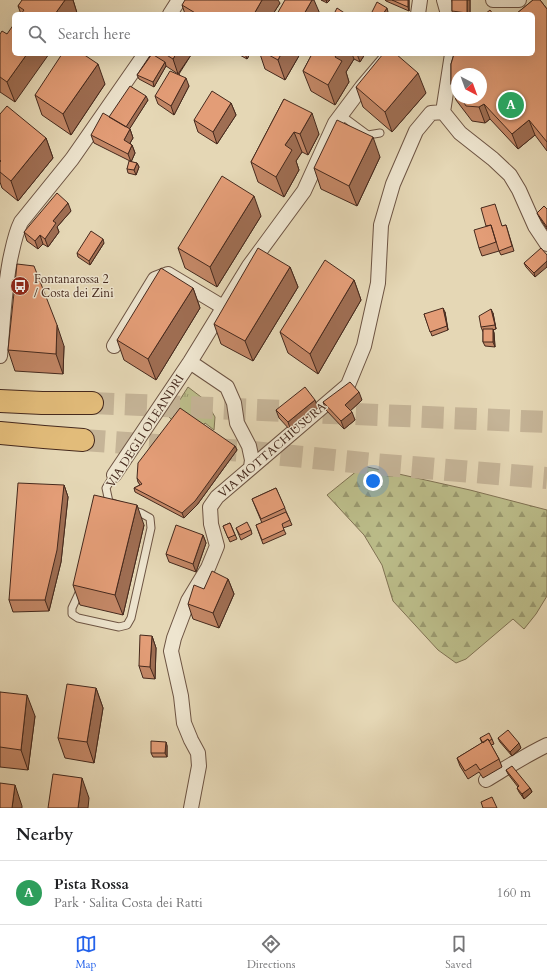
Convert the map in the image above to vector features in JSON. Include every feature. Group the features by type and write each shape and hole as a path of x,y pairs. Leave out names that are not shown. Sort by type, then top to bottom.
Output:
{"highway":[{"path":"0,401 92,404"},
{"path":"0,433 44,438 83,440"}],"street":[{"path":"171,12 179,0"},
{"path":"418,12 420,0"},
{"path":"444,0 447,12"},
{"path":"493,0 519,0"},
{"path":"0,356 3,306 15,233 21,222 72,159 144,56"},
{"name":"VIA DEGLI OLEANDRI","path":"114,475 190,362 249,266 304,191 340,115 388,56"},
{"path":"452,56 444,112 460,133 494,159 510,174 535,226 547,244"},
{"name":"VIA MOTTACHIUSURA","path":"191,808 199,766 198,753 184,723 181,696 171,650 188,601 208,568 217,546 211,524 210,507 217,497 348,385 364,346 378,283 381,225 393,184 416,131 430,113 444,112"},
{"path":"114,346 154,279 168,274 223,307"},
{"name":"VIA DEGLI OLEANDRI","path":"190,362 227,387 234,403 237,423 249,446 252,460 251,467"},
{"path":"486,780 509,767 529,753 547,744"}],"lane":[{"path":"340,115 368,134 380,133"},
{"name":"VIA DEGLI OLEANDRI","path":"109,502 106,488 114,475"},
{"name":"VIA DEGLI OLEANDRI","path":"109,502 141,513 150,518 151,528 131,618 127,625 119,627 78,618 72,614 72,608 79,593 98,514 102,506 109,502"}],"green space":[{"path":"188,387 205,400 215,417 214,430 205,423 163,480 143,488 138,482 140,467 173,421 169,417"},
{"path":"363,466 470,490 547,510 547,596 536,614 524,629 513,619 466,659 456,663 438,650 393,601 382,565 364,535 327,495"}],"building":[{"path":"22,0 65,0 56,12 22,12 24,10 18,6"},
{"path":"185,0 262,0 255,12 194,12 182,5"},
{"path":"285,0 312,0 305,12 278,12"},
{"path":"392,0 408,0 408,7"},
{"path":"452,0 467,0 467,12 452,11"},
{"path":"533,0 540,0 547,9 547,142 529,120 512,134 484,104 487,104 487,68 451,68 453,56 535,56 535,12 518,12"},
{"path":"377,2 387,8 384,12 372,12"},
{"path":"337,8 343,12 335,12"},
{"path":"12,27 12,56 26,56 7,82 0,77 0,34 2,31 7,34"},
{"path":"61,56 86,56 98,64 63,114 35,95"},
{"path":"151,56 155,56 165,62 153,82 137,75"},
{"path":"271,56 280,56 278,60"},
{"path":"311,56 336,56 342,61 328,85 303,71"},
{"path":"381,56 398,56 418,73 385,112 356,87"},
{"path":"170,71 186,78 171,106 155,96"},
{"path":"130,86 146,96 126,127 109,117"},
{"path":"212,91 231,103 213,132 194,120"},
{"path":"284,99 312,113 300,134 294,132 285,145 292,150 276,177 251,162"},
{"path":"465,104 484,104 479,107 466,106"},
{"path":"7,106 46,138 11,181 0,172 0,114"},
{"path":"103,113 130,129 124,140 132,145 128,154 91,135"},
{"path":"337,120 373,137 349,186 314,168"},
{"path":"129,161 137,163 134,170 127,169"},
{"path":"222,176 254,196 210,267 178,248"},
{"path":"57,193 68,203 53,221 56,223 45,239 40,235 35,241 24,232"},
{"path":"495,204 502,226 506,225 512,246 499,251 491,225 486,226 481,208"},
{"path":"544,206 547,209 547,227 537,213"},
{"path":"491,225 496,242 479,248 474,230"},
{"path":"91,231 103,239 89,261 77,253"},
{"path":"258,248 290,267 245,341 214,324"},
{"path":"541,248 547,255 547,261 534,273 524,263"},
{"path":"325,260 354,280 310,354 280,332"},
{"path":"17,264 34,266 57,325 56,354 8,350"},
{"path":"161,268 193,288 148,359 117,340"},
{"path":"443,308 447,326 430,332 424,314"},
{"path":"491,309 495,325 481,327 479,316"},
{"path":"483,329 493,329 493,342 483,342"},
{"path":"350,382 359,392 345,405 352,412 341,421 323,402"},
{"path":"305,387 315,400 288,422 276,410"},
{"path":"180,408 235,446 195,501 182,513 134,488 142,484 137,478 138,463"},
{"path":"18,483 64,485 57,550 45,600 9,600"},
{"path":"276,488 285,508 261,519 252,499"},
{"path":"94,495 137,505 115,595 73,585"},
{"path":"286,512 290,520 282,524 284,530 262,540 256,525"},
{"path":"247,522 251,530 240,535 236,528"},
{"path":"230,523 235,535 228,538 223,526"},
{"path":"176,525 203,535 193,564 166,554"},
{"path":"212,571 228,579 213,613 188,604 194,585 204,589"},
{"path":"140,635 152,636 150,667 139,666"},
{"path":"67,684 96,688 87,742 58,738"},
{"path":"0,692 27,695 21,750 0,747"},
{"path":"508,730 519,743 510,752 498,738"},
{"path":"489,733 492,739 489,741 488,739 483,743 480,738"},
{"path":"488,739 499,759 480,770 476,764 465,771 457,758"},
{"path":"151,741 166,742 165,753 151,753"},
{"path":"512,766 530,788 522,794 517,788 519,786 506,770"},
{"path":"53,774 82,778 78,808 48,808"},
{"path":"0,783 15,785 12,808 0,808"},
{"path":"492,797 497,808 483,808 481,802"}],"tunnel":[{"path":"92,403 547,422"},
{"path":"83,440 243,451 374,464 547,478"}],"place":[{"name":"Pista Rossa","path":"511,105"},
{"name":"Fontanarossa 2 / Costa dei Zini","path":"20,286"}]}
